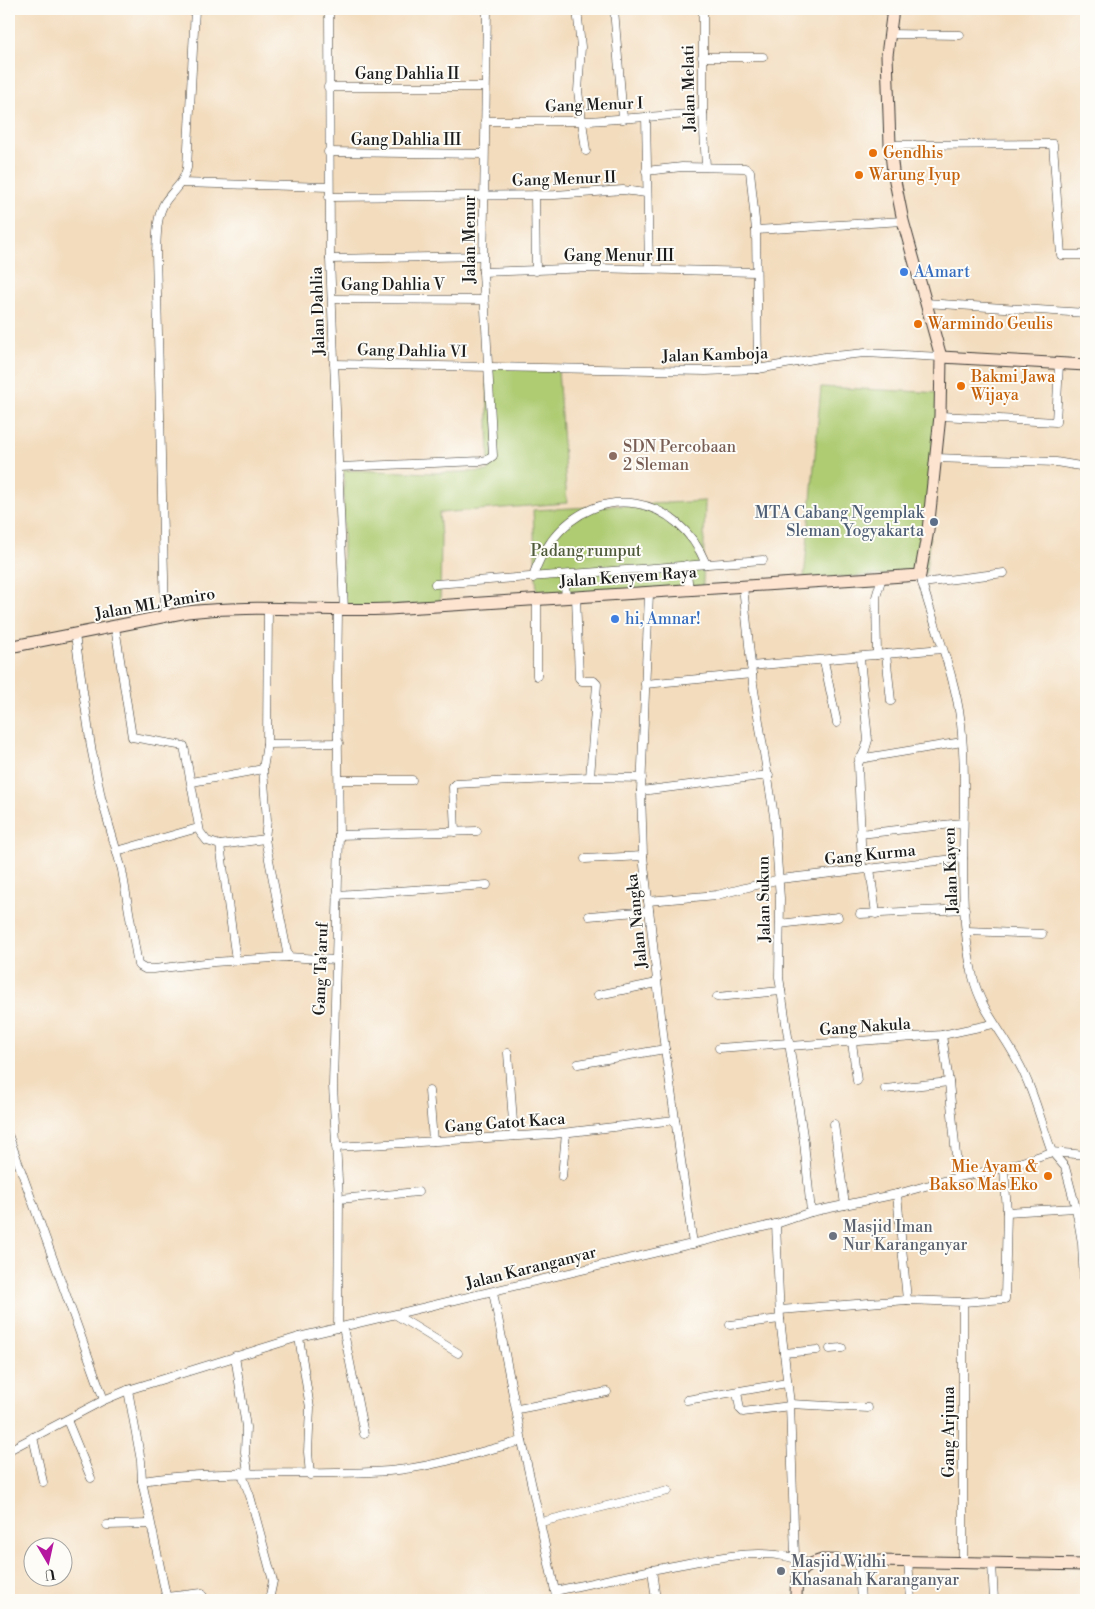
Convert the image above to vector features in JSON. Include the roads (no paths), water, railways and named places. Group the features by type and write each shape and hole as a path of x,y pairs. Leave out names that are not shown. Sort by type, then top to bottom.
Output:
{"street":[{"path":"165,616 156,253 160,213 166,201 181,183 187,168 195,9"},
{"name":"Jalan Dahlia","path":"329,9 328,152 330,259 340,468 341,611"},
{"name":"Jalan Menur","path":"340,468 491,459 493,451 483,272 487,9"},
{"path":"577,9 581,47 578,92 586,151"},
{"path":"614,9 623,119"},
{"name":"Jalan Melati","path":"703,9 703,113 706,167"},
{"path":"893,9 889,34 890,145 903,221 940,357 940,416 921,579 1004,573"},
{"path":"889,34 960,35"},
{"path":"702,56 763,57"},
{"name":"Gang Dahlia II","path":"328,87 485,88"},
{"name":"Gang Menur I","path":"485,121 583,121 703,113"},
{"path":"646,117 646,193 649,268"},
{"path":"890,145 1053,144 1060,255 1086,255"},
{"name":"Gang Dahlia III","path":"328,152 484,154"},
{"path":"646,171 706,167 745,168 750,171 756,230 755,272 758,370"},
{"path":"181,183 329,187"},
{"name":"Gang Menur II","path":"329,197 535,195 623,190 646,193"},
{"path":"535,195 536,271"},
{"path":"756,230 903,221"},
{"path":"330,259 483,256"},
{"name":"Gang Menur III","path":"483,272 649,268 755,272"},
{"name":"Gang Dahlia V","path":"332,299 484,300"},
{"path":"925,303 1086,313"},
{"name":"Jalan Kamboja","path":"489,366 651,371 758,370 825,357 865,353 940,357"},
{"path":"940,357 1086,365"},
{"name":"Gang Dahlia VI","path":"334,364 489,366"},
{"path":"940,416 1056,422 1059,364"},
{"path":"935,458 1056,462 1086,467"},
{"path":"533,578 542,554 563,527 595,506 622,502 654,509 674,520 694,540 706,564"},
{"path":"435,584 763,560"},
{"path":"686,565 689,590"},
{"path":"564,576 571,597 579,678 582,681 594,681 597,684 590,777"},
{"path":"877,655 876,596 882,577"},
{"name":"Jalan Kenyem Raya","path":"341,611 882,577 921,579"},
{"name":"Jalan Kayen","path":"921,579 955,690 962,742 965,909 976,989 993,1024 1024,1072 1052,1152"},
{"name":"Jalan Sukun","path":"744,586 751,670 769,775 780,879 778,966 790,1044 811,1212"},
{"name":"Jalan Nangka","path":"649,593 641,790 643,856 665,1049 693,1244"},
{"path":"537,599 537,676"},
{"name":"Jalan ML Pamiro","path":"9,647 165,616 216,608 341,611"},
{"path":"268,608 267,744 263,770 267,820 265,839 288,957"},
{"name":"Gang Ta'aruf","path":"341,611 336,683 340,780 333,1086 339,1199 341,1328 364,1434"},
{"path":"115,627 132,737 184,746 192,782 198,828 207,840 220,846 265,839"},
{"path":"75,635 91,747 102,797 122,870 136,960 140,967 154,970 236,960 288,957 336,960"},
{"path":"645,684 824,661 942,649"},
{"path":"886,654 891,702"},
{"path":"860,658 868,740 865,750 859,759 860,834 876,914"},
{"path":"824,661 837,722"},
{"path":"859,759 962,742"},
{"path":"267,744 338,744"},
{"path":"192,782 263,770"},
{"path":"641,790 769,775"},
{"path":"454,832 453,787 456,784 590,777 642,778"},
{"path":"340,780 412,780"},
{"path":"860,834 962,823"},
{"path":"117,851 198,828"},
{"path":"339,835 476,831"},
{"path":"220,846 236,960"},
{"path":"585,859 643,856"},
{"name":"Gang Kurma","path":"648,901 717,895 780,879 963,858"},
{"path":"338,895 487,885"},
{"path":"860,914 965,909"},
{"path":"589,916 649,911"},
{"path":"780,924 838,917"},
{"path":"967,931 1042,934"},
{"path":"598,995 657,983"},
{"path":"717,997 781,991"},
{"name":"Gang Nakula","path":"719,1048 852,1042 942,1035 993,1024"},
{"path":"942,1035 949,1082 958,1177"},
{"path":"852,1042 857,1081"},
{"path":"578,1064 665,1049"},
{"path":"508,1053 514,1136"},
{"path":"886,1089 949,1082"},
{"path":"429,1091 433,1141"},
{"name":"Gang Gatot Kaca","path":"336,1147 566,1133 675,1120"},
{"path":"834,1124 845,1205"},
{"path":"562,1177 566,1133"},
{"path":"9,1137 104,1400"},
{"path":"1052,1152 1086,1155"},
{"path":"1052,1152 1066,1167 1076,1208 1082,1243 1086,1324"},
{"name":"Jalan Karanganyar","path":"9,1450 104,1400 128,1390 299,1337 776,1224 811,1212 897,1194 958,1177 1004,1168 1052,1152"},
{"path":"780,1310 907,1300 963,1302 1005,1299 1007,1212 1004,1168"},
{"path":"339,1199 418,1192"},
{"path":"897,1194 907,1300"},
{"path":"1007,1212 1076,1208"},
{"path":"776,1224 780,1319 790,1405 795,1557"},
{"path":"493,1292 518,1410 522,1441 557,1600"},
{"name":"Gang Arjuna","path":"962,1563 963,1302"},
{"path":"396,1315 458,1353"},
{"path":"730,1325 780,1319"},
{"path":"299,1337 310,1408 308,1452 310,1475"},
{"path":"830,1349 842,1348"},
{"path":"784,1353 817,1350"},
{"path":"234,1356 246,1427 245,1472 273,1581 269,1600"},
{"path":"687,1400 787,1383"},
{"path":"128,1390 141,1461 142,1481 166,1599 202,1593 204,1600"},
{"path":"518,1410 607,1392"},
{"path":"736,1392 740,1409 743,1412 790,1405 868,1408"},
{"path":"67,1420 91,1478"},
{"path":"33,1437 43,1482"},
{"path":"142,1481 195,1474 245,1472 310,1475 409,1468 444,1462 522,1441"},
{"path":"541,1522 668,1491"},
{"path":"107,1524 150,1524"},
{"path":"555,1591 652,1570 762,1554 795,1557 809,1564"},
{"path":"858,1559 861,1600"},
{"path":"796,1600 799,1573 803,1567 822,1560 858,1559 908,1562 1086,1565"},
{"path":"908,1562 911,1600"},
{"path":"992,1564 994,1600"},
{"path":"652,1570 656,1600"}],"place":[{"name":"Gendhis","path":"873,153"},
{"name":"Warung Iyup","path":"859,175"},
{"name":"AAmart","path":"904,272"},
{"name":"Warmindo Geulis","path":"918,324"},
{"name":"Bakmi Jawa Wijaya","path":"961,386"},
{"name":"SDN Percobaan 2 Sleman","path":"613,456"},
{"name":"MTA Cabang Ngemplak Sleman Yogyakarta","path":"934,522"},
{"name":"hi, Amnar!","path":"615,619"},
{"name":"Mie Ayam & Bakso Mas Eko","path":"1048,1176"},
{"name":"Masjid Iman Nur Karanganyar","path":"833,1236"},
{"name":"Masjid Widhi Khasanah Karanganyar","path":"781,1571"}],"park label":[{"name":"Padang rumput","path":"586,551"}]}
